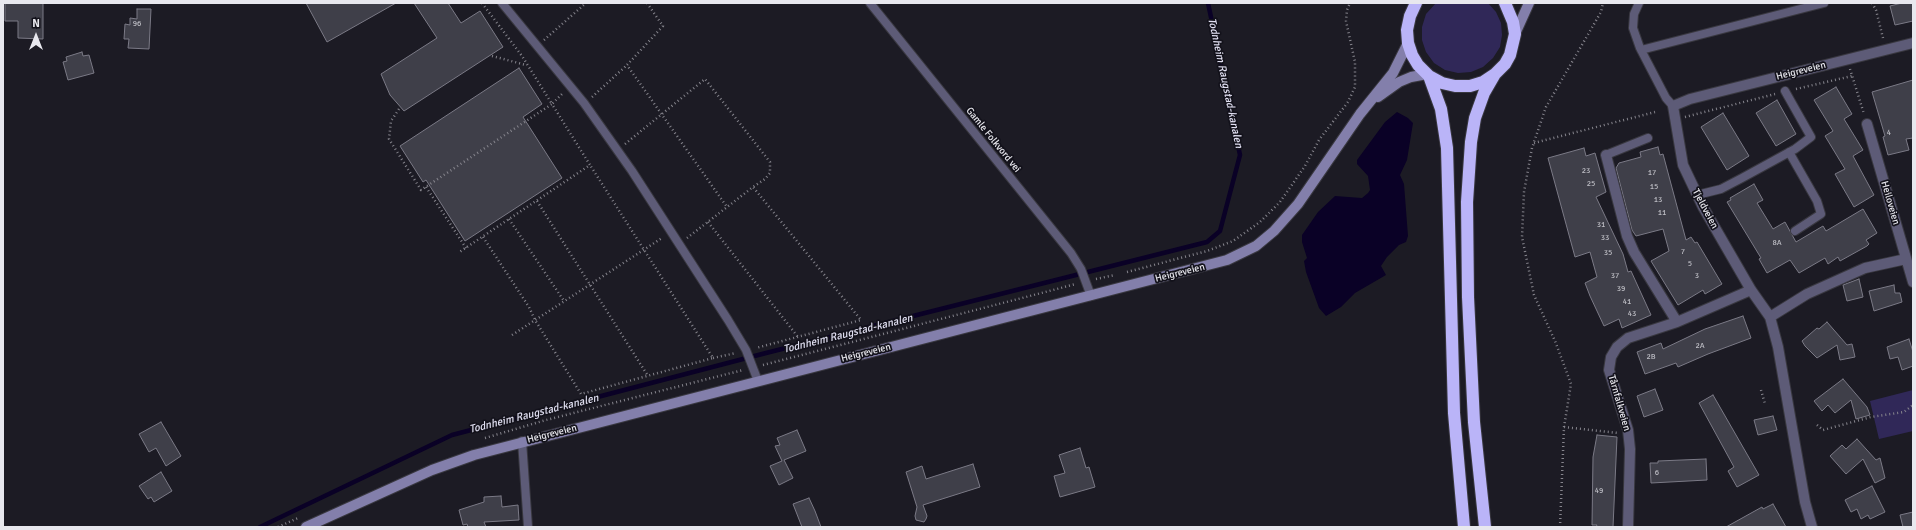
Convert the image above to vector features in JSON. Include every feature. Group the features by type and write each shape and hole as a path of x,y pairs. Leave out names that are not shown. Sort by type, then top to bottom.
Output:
{"highway":[{"path":"1416,3 1410,16 1407,30 1408,43 1412,55 1428,75 1441,109 1447,148 1454,413 1464,527"},
{"path":"1485,527 1474,422 1468,297 1467,202 1471,142 1476,118 1484,93 1495,74 1510,55 1515,34 1512,17 1505,3"},
{"path":"1428,75 1442,83 1456,86 1476,84 1495,74"}],"main road":[{"path":"1515,34 1529,3"},
{"name":"Heigreveien","path":"306,527 432,470 474,455 1210,266 1228,260 1256,246 1274,231 1298,204 1354,122 1392,73 1408,43"},
{"name":"Heigreveien","path":"1369,103 1399,82 1411,76 1428,75"}],"street":[{"name":"Heigreveien","path":"1673,106 1690,99 1913,43"},
{"name":"Tjeldveien","path":"1673,106 1683,165 1703,208 1751,290 1770,317 1778,347 1805,502 1812,527"},
{"name":"Heiloveien","path":"1867,124 1913,282"},
{"path":"1606,155 1627,236 1634,252 1677,322"},
{"path":"1770,317 1814,290 1865,268 1906,259"},
{"name":"Tårnfalkveien","path":"1628,527 1630,449 1628,430 1609,370 1611,356 1617,347 1628,338 1677,322 1751,290"}],"lane":[{"path":"502,3 571,86 617,151 679,244 746,350 754,367 758,381"},
{"name":"Gamle Folkvord vei","path":"870,3 1071,253 1083,273 1091,296"},
{"path":"1639,3 1634,14 1633,28 1641,50 1666,98 1673,106"},
{"path":"1641,50 1824,3"},
{"path":"1697,195 1721,189 1789,152 1811,137 1785,91"},
{"path":"1606,155 1648,138"},
{"path":"1789,152 1817,201 1821,214 1795,231"},
{"path":"522,442 528,527"}],"path":[{"path":"482,3 527,65 713,358"},
{"path":"537,46 586,3"},
{"path":"584,103 627,65 663,26 647,3"},
{"path":"1126,273 1138,268 1207,251 1233,241 1260,222 1280,202 1305,166 1319,140 1348,102 1355,86 1355,62 1346,21 1346,10 1350,3"},
{"path":"1560,527 1564,427 1571,384 1555,341 1534,296 1522,237 1524,192 1534,143 1546,107 1601,12 1603,3"},
{"path":"1872,3 1876,10 1883,38 1893,48"},
{"path":"492,56 527,65"},
{"path":"1848,59 1867,124"},
{"path":"627,65 727,207"},
{"path":"1683,118 1785,91 1852,76"},
{"path":"617,151 705,79 770,162 770,173 679,244"},
{"path":"399,109 391,121 389,138 421,190 552,104 571,86"},
{"path":"1534,143 1655,112"},
{"path":"458,254 590,166"},
{"path":"426,186 466,248"},
{"path":"483,237 529,307 535,320 581,394 713,358 798,338 861,320 754,187"},
{"path":"537,201 648,376"},
{"path":"509,219 564,301"},
{"path":"708,222 798,338"},
{"path":"512,335 671,232"},
{"path":"1094,280 1119,274"},
{"path":"773,362 1076,284"},
{"path":"1761,390 1764,404"},
{"path":"1817,426 1823,430 1871,417 1904,412 1913,405"},
{"path":"1564,427 1620,433 1628,430"}],"shaded area":[{"path":"1436,3 1488,3 1496,12 1501,23 1502,35 1500,47 1493,58 1483,67 1471,72 1458,73 1445,70 1434,63 1426,52 1422,40 1422,27 1426,14"},
{"path":"1397,112 1408,118 1413,123 1407,160 1400,175 1404,184 1408,236 1406,242 1399,245 1387,257 1381,266 1386,275 1355,293 1341,307 1326,316 1319,308 1306,272 1304,261 1307,258 1302,242 1302,235 1318,212 1335,196 1362,198 1368,193 1370,190 1368,176 1357,164 1357,160 1385,122"},
{"path":"1913,390 1913,431 1879,439 1870,401"}],"building":[{"path":"5,3 43,3 43,39 18,38 18,21 5,21"},
{"path":"306,3 396,3 327,42"},
{"path":"414,3 448,3 461,23 480,11 503,47 404,111 390,95 381,74 437,38"},
{"path":"1902,3 1913,3 1913,21 1895,25 1890,6"},
{"path":"137,9 151,9 149,49 128,48 129,39 124,39 125,24 130,25 130,18 137,19"},
{"path":"82,52 83,56 89,55 94,73 68,80 63,62 67,61 66,57"},
{"path":"519,68 542,104 523,117 562,178 465,241 426,180 423,182 400,146"},
{"path":"1913,80 1913,138 1906,139 1909,150 1888,155 1883,137 1885,136 1872,92"},
{"path":"1836,87 1852,114 1844,119 1863,150 1853,156 1874,195 1854,207 1835,174 1845,169 1825,136 1833,131 1814,100"},
{"path":"1777,100 1796,134 1776,146 1756,113"},
{"path":"1723,113 1749,156 1727,170 1701,127"},
{"path":"1658,147 1660,155 1663,154 1686,240 1691,237 1695,243 1697,242 1722,284 1705,294 1703,290 1678,305 1651,261 1669,251 1663,229 1636,236 1632,230 1616,168 1619,163 1641,157 1640,152"},
{"path":"1584,148 1586,156 1595,153 1606,192 1596,197 1623,254 1628,272 1631,271 1651,315 1622,328 1619,319 1604,326 1590,296 1585,283 1597,277 1590,252 1575,257 1548,158"},
{"path":"1754,184 1763,200 1757,203 1773,229 1785,222 1796,242 1823,226 1826,231 1863,209 1877,233 1866,240 1869,244 1867,246 1840,261 1838,257 1828,264 1825,258 1799,273 1790,260 1767,273 1759,259 1761,258 1727,202 1731,200 1730,198"},
{"path":"1859,279 1863,297 1847,301 1843,285"},
{"path":"1894,285 1895,293 1900,293 1902,302 1874,311 1869,291"},
{"path":"1743,316 1751,338 1678,367 1676,363 1645,374 1637,352 1661,343 1663,349 1705,329"},
{"path":"1827,322 1847,345 1852,344 1855,357 1840,360 1837,345 1817,358 1805,346 1802,341 1817,328 1819,329"},
{"path":"1909,339 1913,352 1913,366 1902,370 1898,357 1890,359 1887,347"},
{"path":"1843,379 1867,407 1870,415 1856,419 1851,400 1835,413 1828,405 1822,411 1814,401"},
{"path":"1655,389 1663,410 1644,417 1637,396"},
{"path":"1713,395 1759,475 1737,487 1728,471 1734,467 1699,403"},
{"path":"1773,416 1777,430 1758,435 1754,420"},
{"path":"161,422 181,456 166,466 156,448 149,452 139,434"},
{"path":"797,430 806,451 784,460 793,478 779,485 770,466 782,461 775,446 780,445 777,438"},
{"path":"1597,435 1617,437 1613,527 1596,527 1597,525 1592,525 1593,457"},
{"path":"1857,439 1876,460 1880,458 1885,478 1875,483 1863,459 1846,474 1830,456 1842,445 1846,449"},
{"path":"1080,448 1086,468 1089,467 1095,487 1060,497 1054,476 1065,473 1059,455"},
{"path":"1706,459 1707,480 1651,483 1650,463 1658,463 1658,461"},
{"path":"973,464 980,487 923,505 927,516 926,519 924,522 916,520 915,516 917,507 906,472 922,466 926,479"},
{"path":"161,472 172,491 154,502 151,497 148,499 139,486"},
{"path":"1872,486 1885,512 1870,519 1868,515 1861,519 1857,509 1851,512 1845,500"},
{"path":"501,496 502,507 518,505 519,520 484,522 486,527 468,527 467,524 463,525 459,510 484,502 484,497"},
{"path":"809,498 821,527 802,527 793,504"},
{"path":"1773,504 1786,527 1726,527 1762,507 1763,509"},
{"path":"1913,512 1913,527 1903,527 1900,515"}],"waterway":[{"name":"Todnheim Raugstad-kanalen","path":"260,527 452,435 766,353 1207,242 1220,231 1240,155 1208,3"}]}
